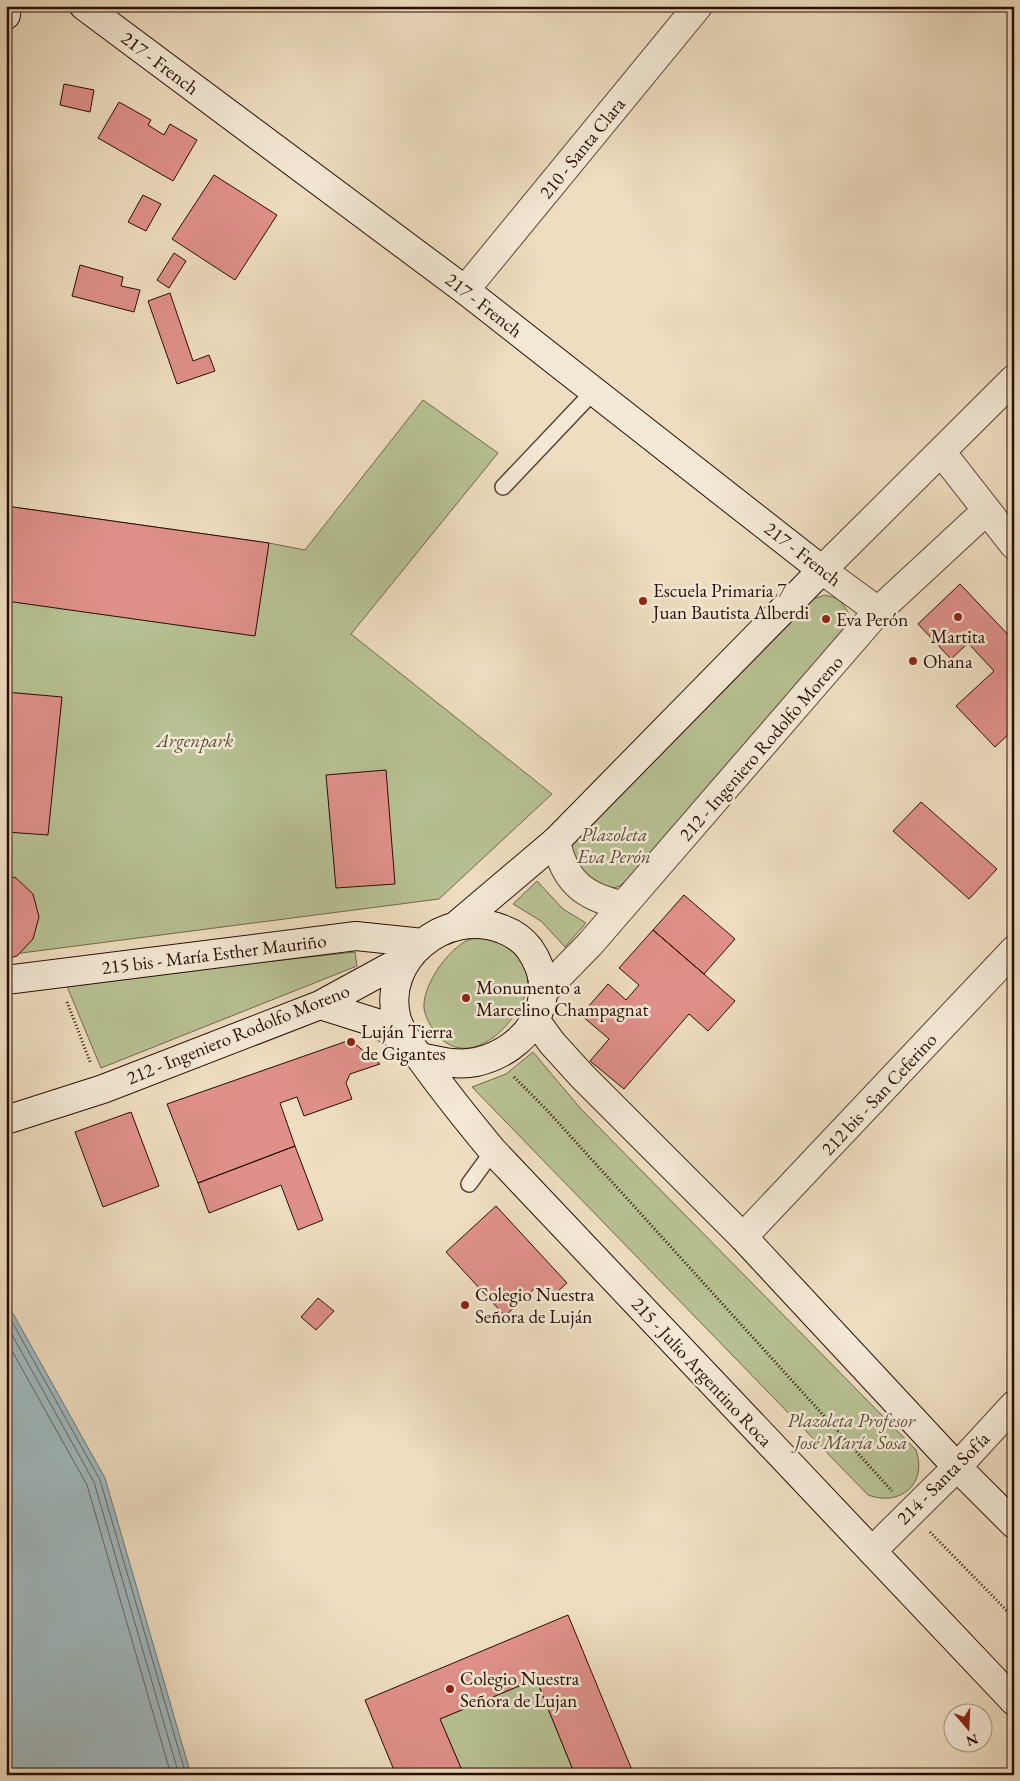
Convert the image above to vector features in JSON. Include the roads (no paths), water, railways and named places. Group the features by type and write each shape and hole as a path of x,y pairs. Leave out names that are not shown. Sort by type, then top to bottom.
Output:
{"street":[{"path":"6,15 7,6"},
{"name":"217 - French","path":"84,6 465,290 822,570 878,611"},
{"name":"210 - Santa Clara","path":"465,290 698,6"},
{"path":"458,924 492,925 517,936 525,943 540,968 543,992 542,1006 536,1021 513,1046 494,1057 463,1064 414,1049 397,1020 395,998 399,976 416,949 439,932 458,924 556,841 1014,378"},
{"path":"942,452 1014,545"},
{"name":"212 - Ingeniero Rodolfo Moreno","path":"543,992 590,944 622,905 652,874 878,611 986,511"},
{"path":"556,841 560,863 580,889 602,901 622,905"},
{"name":"215 bis - María Esther Mauriño","path":"6,980 356,936 416,949"},
{"name":"212 - Ingeniero Rodolfo Moreno","path":"6,1120 92,1082 320,1005 416,949"},
{"name":"212 bis - San Ceferino","path":"743,1237 1014,950"},
{"name":"215 - Julio Argentino Roca","path":"320,1005 377,1023 414,1049 446,1096 493,1151 1014,1700"},
{"path":"536,1021 552,1043 582,1076 743,1237 957,1467 1014,1524"},
{"name":"214 - Santa Sofía","path":"872,1551 957,1467 1014,1405"}],"lane":[{"path":"503,488 594,391"},
{"path":"469,1184 493,1151"}],"water":[{"path":"6,1301 105,1478 191,1775 6,1775"}],"place":[{"name":"Escuela Primaria 7 Juan Bautista Alberdi","path":"643,601"},
{"name":"Martita","path":"958,617"},
{"name":"Eva Perón","path":"826,619"},
{"name":"Ohana","path":"913,661"},
{"name":"Monumento a Marcelino Champagnat","path":"466,998"},
{"name":"Luján Tierra de Gigantes","path":"351,1042"},
{"name":"Colegio Nuestra Señora de Luján","path":"465,1305"},
{"name":"Colegio Nuestra Señora de Lujan","path":"450,1689"}],"park label":[{"name":"Argenpark","path":"195,740"},
{"name":"Plazoleta Eva Perón","path":"614,845"},
{"name":"Plazoleta Profesor José María Sosa","path":"851,1431"}]}
